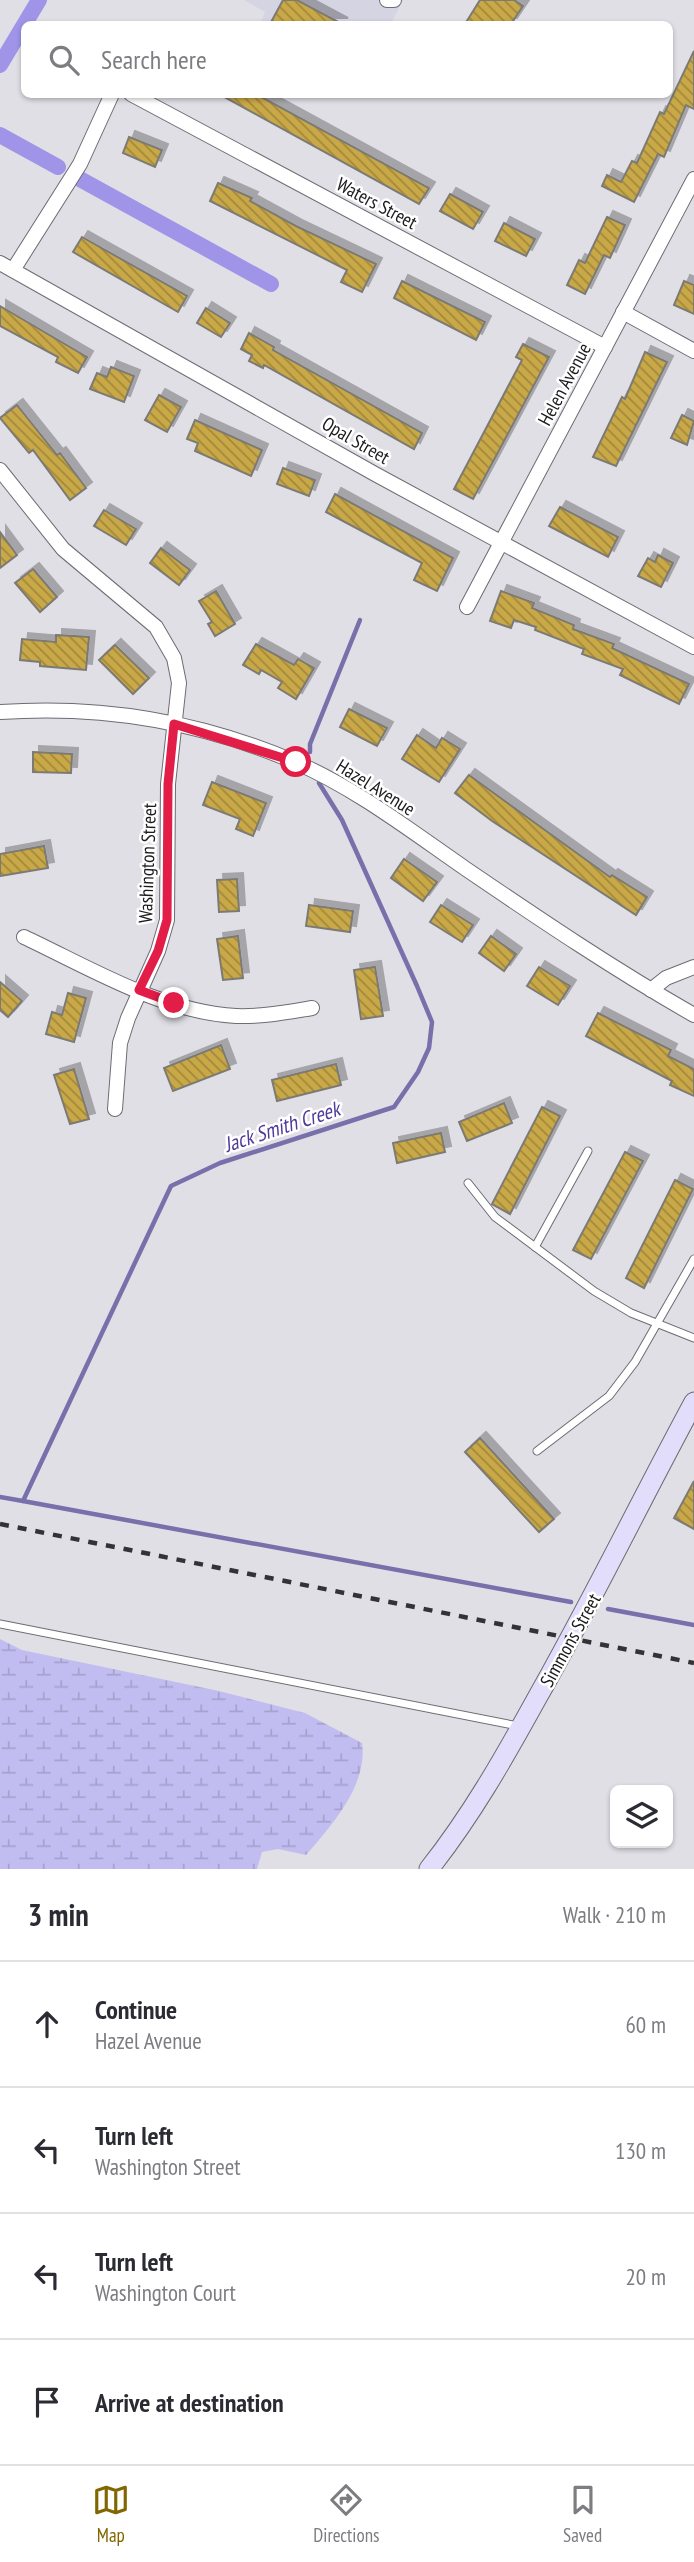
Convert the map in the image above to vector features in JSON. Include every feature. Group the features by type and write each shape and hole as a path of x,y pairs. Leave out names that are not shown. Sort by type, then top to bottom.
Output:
{"street":[{"path":"387,0 394,0"},
{"path":"13,271 80,164 110,98"},
{"name":"Waters Street","path":"138,98 605,347"},
{"name":"Helen Avenue","path":"467,607 694,179"},
{"name":"Opal Street","path":"0,263 694,647"},
{"path":"623,312 694,351"},
{"name":"Washington Street","path":"0,470 63,549 143,613 167,642 174,658 179,683 168,784 167,920 158,951 139,990 120,1043 115,1109"},
{"name":"Hazel Avenue","path":"0,712 102,712 174,724 296,762 346,788 586,950 694,1015"},
{"path":"24,937 139,990 174,1003 233,1016 312,1008"},
{"path":"651,990 666,978 694,967"},
{"name":"Simmons Street","path":"429,1869 480,1797 522,1726 688,1426 694,1402"}],"lane":[{"path":"535,1247 588,1151"},
{"path":"468,1183 495,1217 594,1291 631,1313 694,1338"},
{"path":"537,1451 609,1396 635,1362 694,1259"},
{"path":"0,1624 522,1726"}],"shaded area":[{"path":"244,0 403,0 392,21 261,21 265,12"}],"green space":[{"path":"0,1639 22,1650 219,1691 305,1713 362,1743 362,1759 354,1789 327,1831 306,1855 278,1849 262,1852 257,1869 0,1869"}],"building":[{"path":"283,0 297,0 336,21 272,21"},
{"path":"480,0 514,0 523,6 513,21 467,21"},
{"path":"694,51 694,109 686,105 664,157 658,154 634,202 602,186 607,175 621,182 632,161 637,163 660,112 664,114"},
{"path":"226,98 263,98 429,188 419,204"},
{"path":"129,137 162,150 155,167 123,153"},
{"path":"218,183 252,198 250,201 296,226 376,264 362,292 341,282 347,270 210,201"},
{"path":"450,194 483,212 473,229 440,211"},
{"path":"607,217 625,225 610,258 604,255 585,294 567,285 579,260 585,263"},
{"path":"504,223 535,239 526,256 495,241"},
{"path":"82,237 187,296 178,312 73,252"},
{"path":"402,281 485,322 476,340 394,298"},
{"path":"684,281 694,285 694,314 674,305"},
{"path":"0,306 87,357 78,373 56,362 58,357 0,326"},
{"path":"206,308 230,323 221,337 197,323"},
{"path":"249,333 274,347 273,350 422,433 414,449 264,365 263,368 249,361 252,355 241,349"},
{"path":"523,344 549,357 473,499 454,489 522,360 516,357"},
{"path":"645,352 667,362 616,466 593,457 622,397 625,399"},
{"path":"111,367 134,376 124,402 90,389 97,373 107,377"},
{"path":"159,395 181,407 167,432 145,420"},
{"path":"17,405 57,455 60,453 86,488 70,500 33,450 29,453 0,418"},
{"path":"682,415 694,421 687,445 671,438"},
{"path":"195,420 262,450 251,476 195,451 198,443 187,439"},
{"path":"283,468 315,480 309,496 277,484"},
{"path":"335,494 453,558 437,591 414,580 422,563 326,512"},
{"path":"560,507 618,537 608,557 549,526"},
{"path":"104,510 136,529 126,545 94,526"},
{"path":"0,532 17,555 0,568"},
{"path":"161,548 190,570 179,585 150,563"},
{"path":"658,555 673,563 661,587 638,576 648,558 655,562"},
{"path":"33,569 57,597 40,612 15,583"},
{"path":"216,591 235,624 215,636 208,624 212,622 199,601"},
{"path":"501,591 534,603 532,608 574,625 573,629 614,644 612,648 689,684 679,704 620,675 623,669 582,654 584,649 535,630 536,627 514,620 511,628 490,621"},
{"path":"56,635 89,637 86,670 40,666 40,662 20,660 22,639 56,642"},
{"path":"256,644 294,665 298,659 314,668 296,699 278,688 282,682 261,670 259,674 243,665"},
{"path":"115,645 149,678 133,694 99,660"},
{"path":"349,709 387,728 377,746 340,727"},
{"path":"417,735 436,748 442,738 460,749 439,782 402,759"},
{"path":"33,752 72,754 71,773 33,772"},
{"path":"469,775 610,877 612,875 647,897 636,915 492,821 455,793"},
{"path":"212,782 266,803 253,836 236,829 240,819 203,805"},
{"path":"44,846 48,868 0,876 0,854"},
{"path":"404,859 437,882 423,901 391,878"},
{"path":"237,879 239,911 219,912 217,880"},
{"path":"309,905 353,911 350,932 306,926"},
{"path":"441,905 473,925 462,942 430,922"},
{"path":"238,936 243,978 223,980 217,939"},
{"path":"491,936 516,954 504,971 479,953"},
{"path":"375,967 383,1016 361,1019 354,970"},
{"path":"539,967 570,986 558,1005 527,986"},
{"path":"0,982 22,1001 8,1017 0,1010"},
{"path":"68,993 86,998 74,1042 46,1034 52,1012 62,1015"},
{"path":"598,1013 671,1050 668,1056 694,1069 694,1096 670,1085 672,1081 586,1036"},
{"path":"221,1045 230,1069 173,1091 164,1068"},
{"path":"336,1064 341,1085 277,1101 272,1080"},
{"path":"74,1069 89,1119 70,1124 54,1075"},
{"path":"504,1103 512,1123 467,1141 459,1122"},
{"path":"542,1107 560,1116 510,1214 492,1204"},
{"path":"441,1133 445,1152 397,1163 393,1143"},
{"path":"625,1152 643,1161 591,1259 573,1250"},
{"path":"675,1180 693,1189 644,1288 626,1278"},
{"path":"480,1438 554,1519 539,1532 465,1452"},
{"path":"694,1481 694,1529 674,1518"}],"waterway":[{"path":"26,21 39,0"},
{"path":"0,65 21,30"},
{"path":"0,135 58,167"},
{"path":"78,178 271,284"},
{"name":"Jack Smith Creek","path":"310,752 310,744 360,620"},
{"name":"Jack Smith Creek","path":"0,1497 23,1501 171,1186 220,1163 394,1107 418,1072 429,1048 432,1022 342,820 319,783"},
{"name":"Jack Smith Creek","path":"23,1501 571,1602"},
{"name":"Jack Smith Creek","path":"608,1609 694,1625"}],"railway":[{"path":"0,1524 694,1663"}],"route":[{"path":"174,1003 139,990 164,936 167,920 168,784 174,724 296,762"}]}
